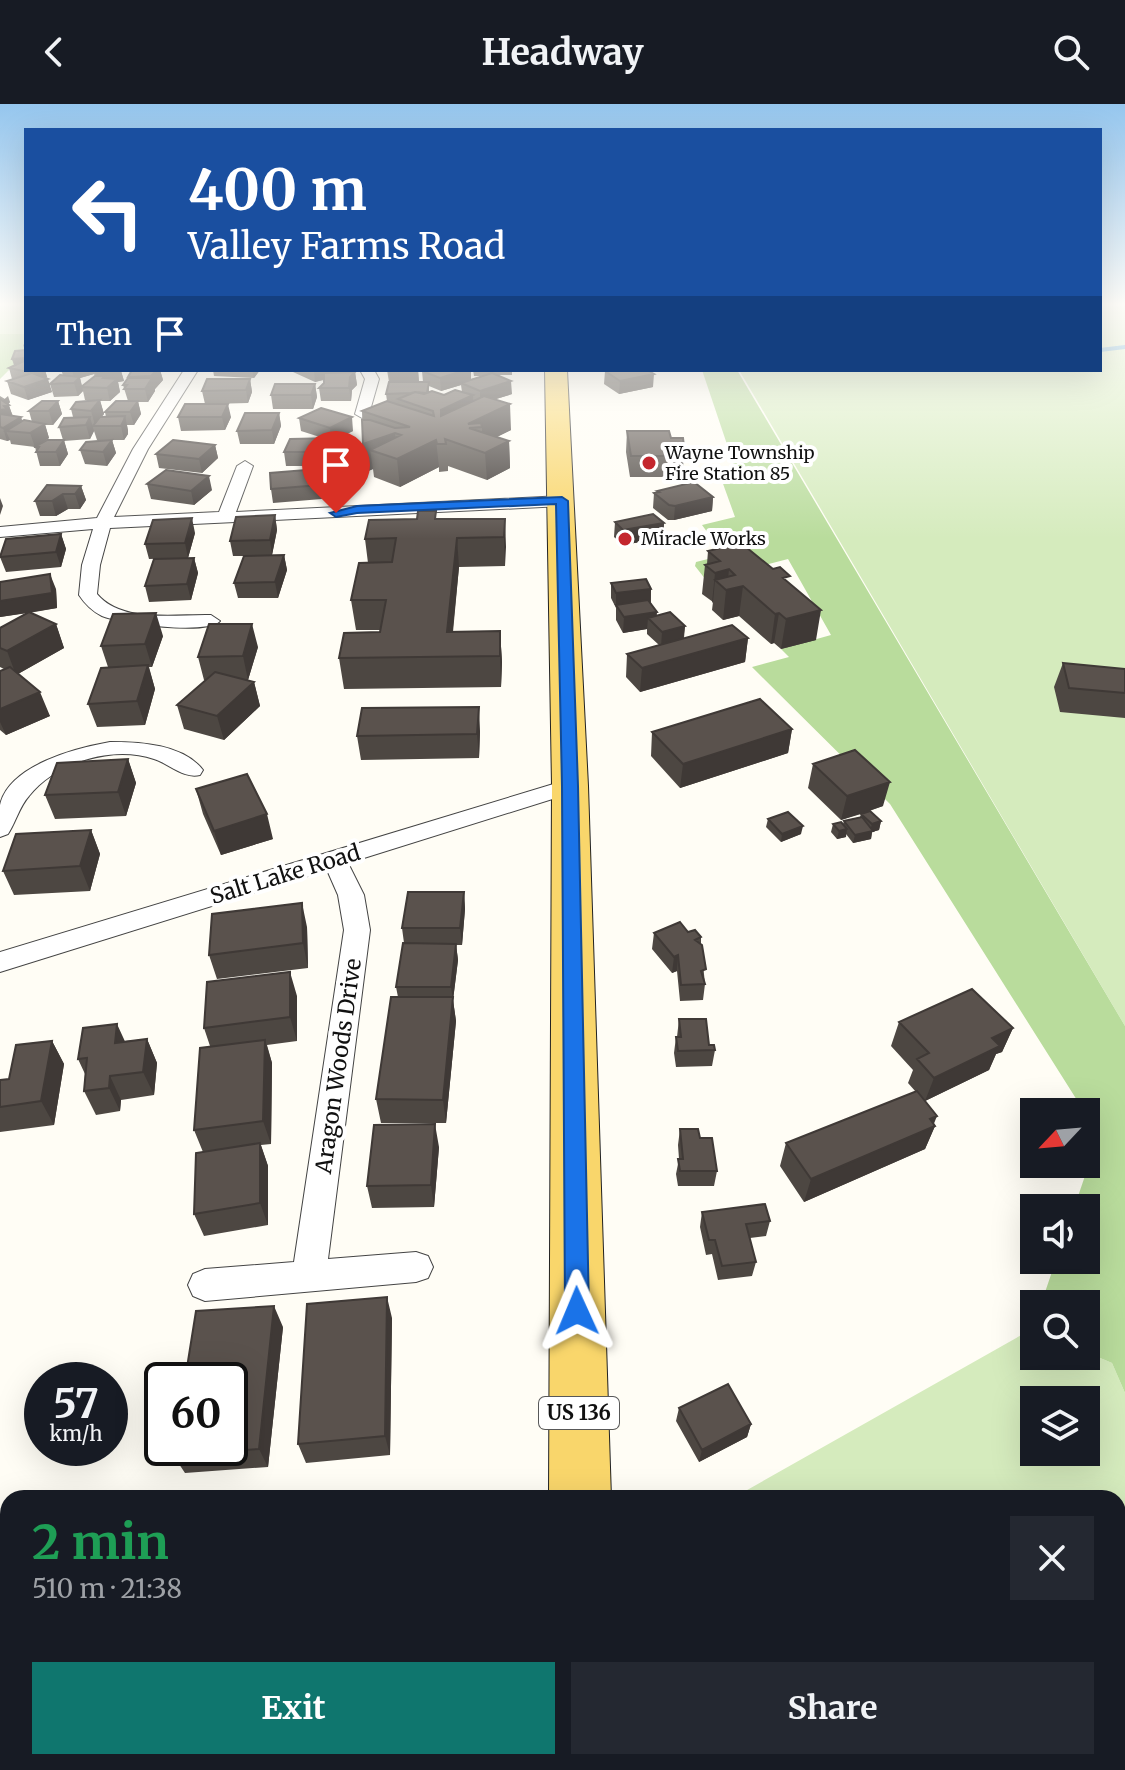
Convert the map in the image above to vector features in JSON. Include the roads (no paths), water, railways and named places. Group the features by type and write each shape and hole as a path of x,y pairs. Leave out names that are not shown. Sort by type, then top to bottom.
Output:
{"main road":[{"name":"US 136","path":"557,384 570,786 580,1490"}],"street":[{"path":"183,384 101,523 88,595 94,605 108,613 128,617 211,621"},
{"path":"362,414 371,384"},
{"path":"225,518 245,466"},
{"path":"0,532 101,523 343,513 361,517 562,505"},
{"path":"0,829 11,803 30,781 78,756 106,750 141,749 171,756 192,770"},
{"name":"Salt Lake Road","path":"0,962 570,786"},
{"name":"Aragon Woods Drive","path":"309,1277 357,930 351,895 334,858"},
{"path":"205,1285 416,1267"}],"place":[{"name":"Wayne Township Fire Station 85","path":"649,463"},
{"name":"Miracle Works","path":"625,539"}]}
